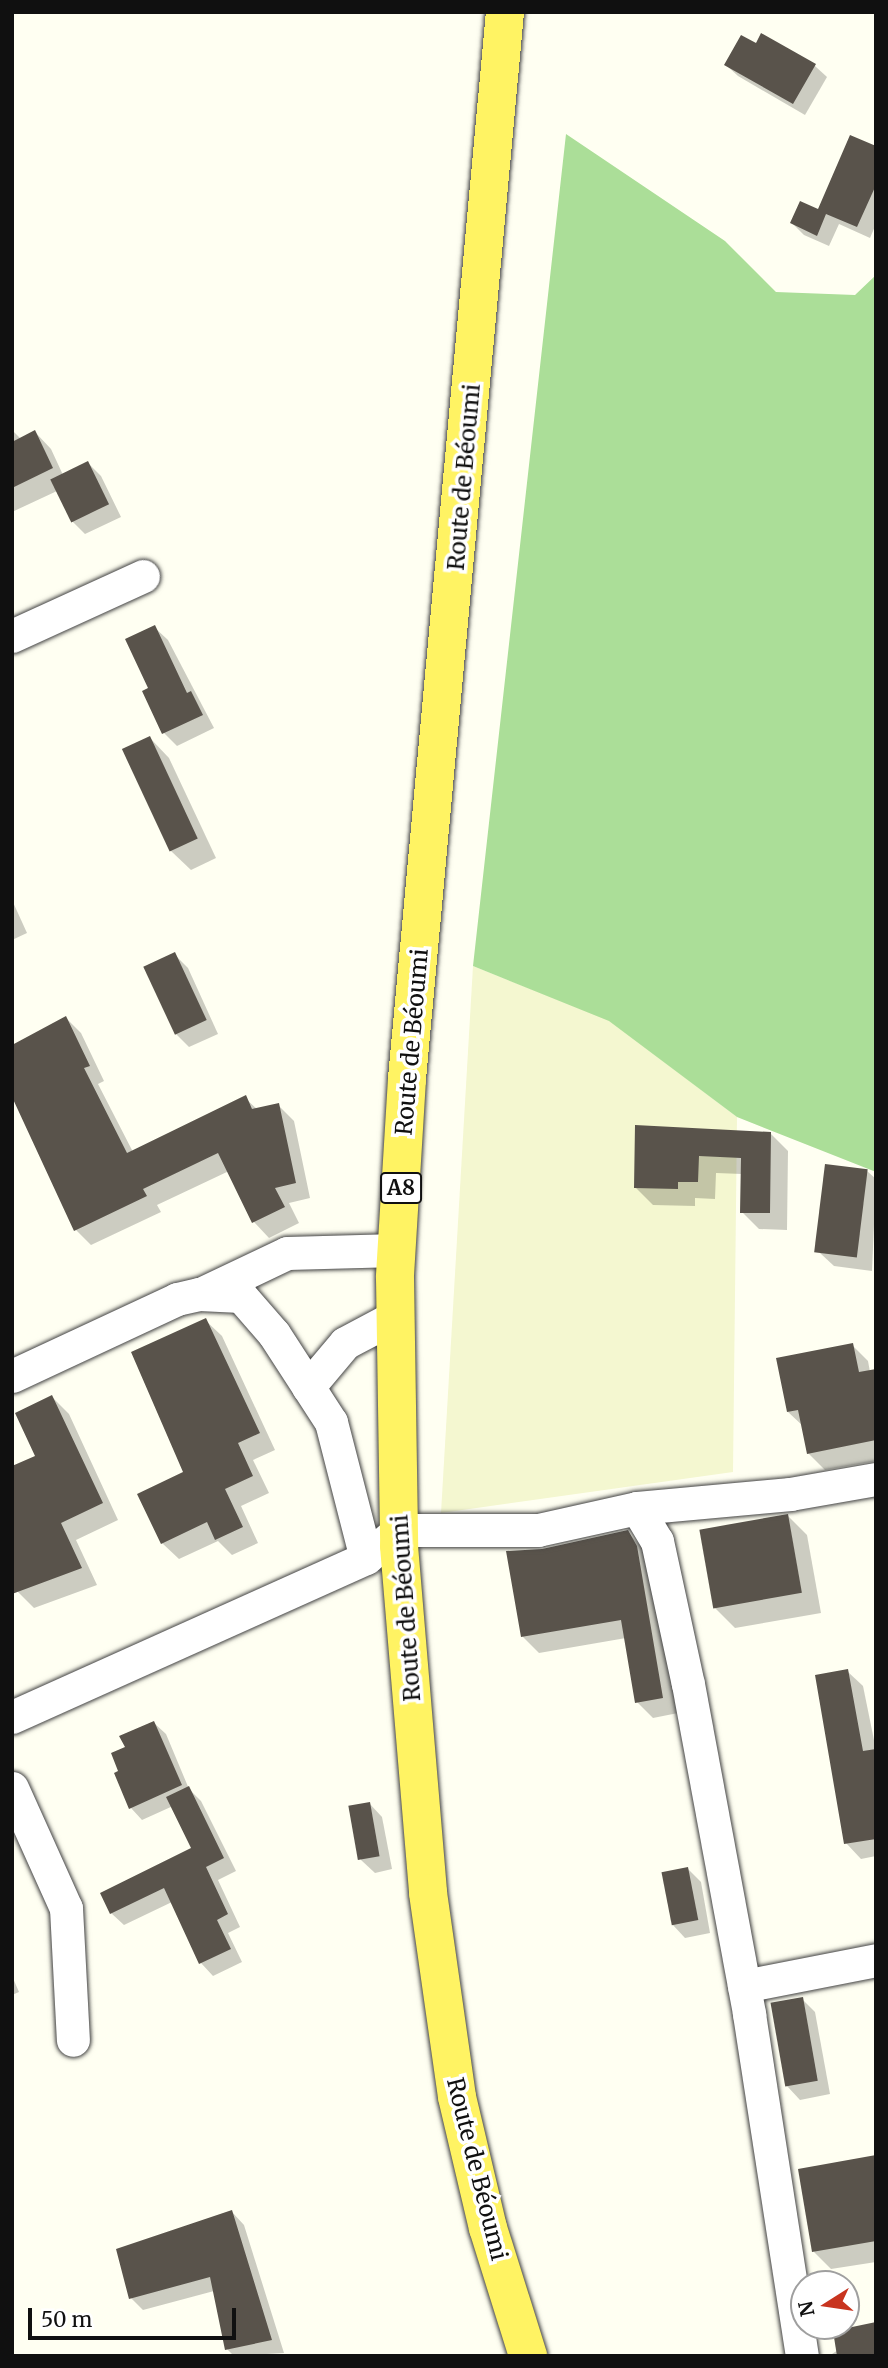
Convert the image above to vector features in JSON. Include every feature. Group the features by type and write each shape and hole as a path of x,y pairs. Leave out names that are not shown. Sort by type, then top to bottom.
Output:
{"main road":[{"name":"Route de Béoumi","path":"505,12 407,1079 396,1316 399,1530 428,1893 457,2097 488,2228 528,2356"}],"street":[{"path":"12,636 144,576"},
{"path":"12,1376 177,1299 199,1294 287,1253 397,1250"},
{"path":"199,1294 241,1296 274,1334 331,1422 366,1558"},
{"path":"308,1387 345,1343 396,1316"},
{"path":"12,1717 366,1558 399,1530 538,1530 637,1508 790,1494 876,1479"},
{"path":"637,1508 657,1541 666,1576 744,1986 802,2356"},
{"path":"12,1788 66,1908 73,2040"},
{"path":"744,1986 876,1960"}],"green space":[{"path":"566,134 725,241 776,292 855,295 876,275 876,1172 737,1117 609,1021 473,966"},
{"path":"473,966 609,1020 737,1117 733,1472 441,1513"}],"building":[{"path":"761,33 816,64 793,104 724,65 741,35 756,43"},
{"path":"850,135 876,146 876,185 857,227 826,214 817,236 790,223 800,201 818,209"},
{"path":"35,430 53,468 12,488 12,442"},
{"path":"88,461 109,504 71,523 50,479"},
{"path":"155,625 187,693 191,691 203,715 162,734 142,691 148,688 125,639"},
{"path":"150,736 198,838 170,852 122,749"},
{"path":"175,952 207,1020 175,1035 143,967"},
{"path":"66,1016 90,1066 84,1068 127,1153 246,1095 252,1109 279,1103 296,1183 275,1188 285,1207 252,1223 218,1153 143,1189 147,1196 74,1231 12,1097 12,1045"},
{"path":"635,1125 771,1132 770,1213 740,1213 741,1158 699,1156 698,1182 678,1182 678,1189 634,1188"},
{"path":"825,1164 868,1169 857,1258 814,1252"},
{"path":"206,1318 260,1433 238,1443 253,1476 225,1489 243,1527 215,1540 207,1522 161,1544 137,1494 183,1472 131,1352"},
{"path":"853,1343 859,1372 876,1369 876,1440 807,1454 798,1410 787,1412 776,1358"},
{"path":"52,1395 103,1503 61,1523 82,1568 12,1594 12,1466 35,1456 15,1413"},
{"path":"788,1514 802,1593 713,1608 699,1530"},
{"path":"628,1530 637,1546 663,1698 635,1703 621,1620 521,1637 506,1551 542,1549"},
{"path":"848,1669 863,1751 876,1749 876,1839 844,1844 815,1675"},
{"path":"154,1721 182,1785 129,1809 114,1773 118,1771 111,1753 125,1747 119,1736"},
{"path":"189,1786 224,1858 206,1867 228,1914 217,1920 231,1949 199,1964 164,1888 110,1914 100,1893 191,1848 166,1797"},
{"path":"370,1802 380,1856 358,1860 348,1806"},
{"path":"688,1867 698,1920 672,1925 661,1872"},
{"path":"803,1997 818,2081 785,2086 771,2003"},
{"path":"876,2155 876,2241 812,2252 798,2169"},
{"path":"232,2210 272,2340 225,2350 210,2277 129,2299 116,2249"},
{"path":"876,2322 876,2356 837,2356 834,2340 860,2340 860,2325"}]}
